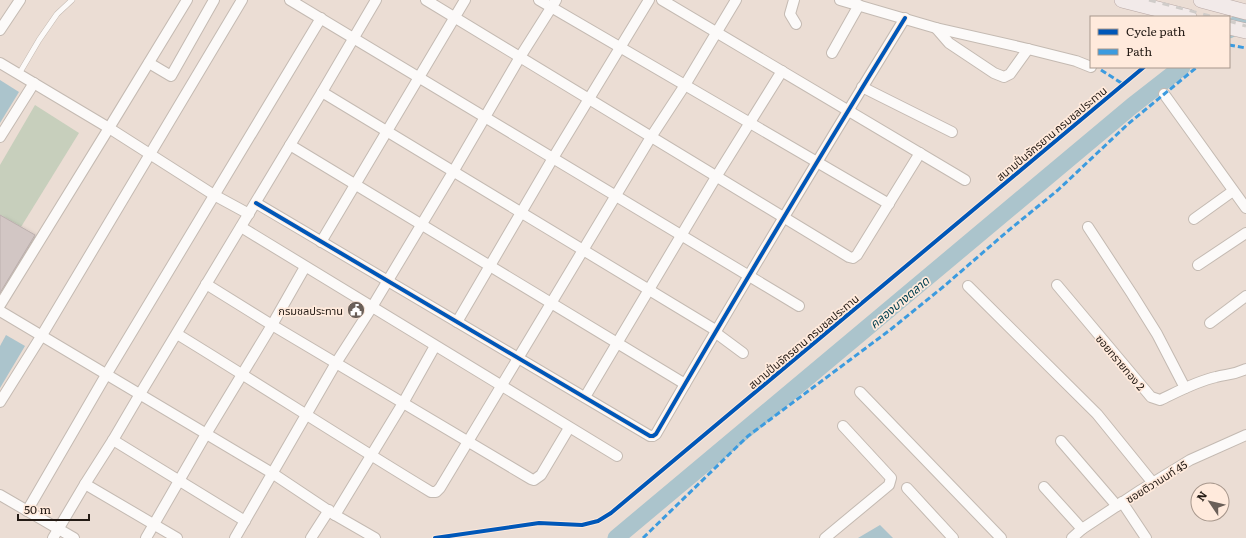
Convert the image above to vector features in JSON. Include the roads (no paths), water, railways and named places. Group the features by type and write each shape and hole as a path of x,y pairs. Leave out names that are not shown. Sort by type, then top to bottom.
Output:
{"main road":[{"path":"1122,0 1185,16"},
{"path":"1207,2 1246,12"},
{"path":"1230,27 1246,32"}],"street":[{"path":"0,30 20,0"},
{"path":"0,305 187,0"},
{"path":"149,63 171,76 214,0"},
{"path":"0,402 42,335 242,0"},
{"path":"290,0 799,306"},
{"path":"54,538 85,484 256,203 376,0"},
{"path":"426,0 849,257 853,258 857,255 920,153"},
{"path":"321,242 465,0"},
{"path":"539,0 553,4 621,48 889,204"},
{"path":"457,322 588,99 621,48 649,0"},
{"path":"662,0 965,180"},
{"path":"177,334 371,456 431,492 436,492 440,488 651,137 736,0"},
{"path":"794,0 790,14 796,24"},
{"path":"840,0 936,28 1028,49 1076,61 1090,66"},
{"path":"235,538 336,363 388,281 520,57 553,4"},
{"path":"832,53 860,5"},
{"path":"27,511 106,375 321,18"},
{"path":"256,203 650,436 653,436 656,434 717,332 783,217 905,18"},
{"path":"936,28 949,43 994,73 1004,77 1010,74 1028,49"},
{"path":"0,62 109,128 214,195 249,214"},
{"path":"585,397 716,177 782,71"},
{"path":"0,137 34,83"},
{"path":"862,87 952,132"},
{"path":"322,92 717,332 743,353"},
{"path":"1164,94 1246,208"},
{"path":"290,144 685,384"},
{"path":"1194,219 1233,191"},
{"path":"241,227 617,456"},
{"path":"1088,227 1157,334 1185,388"},
{"path":"1198,265 1246,233"},
{"path":"146,538 305,267"},
{"path":"206,284 467,442 534,480 541,475 569,428"},
{"name":"ซอยทรายทอง 2","path":"1057,285 1151,397 1160,400 1185,388 1215,377 1236,374 1246,369"},
{"path":"968,286 1097,414 1153,482"},
{"path":"1210,323 1246,296"},
{"path":"0,311 272,473 332,513 375,538"},
{"path":"311,538 332,513 371,456 435,346"},
{"path":"860,392 1001,538"},
{"path":"825,538 889,486 891,482 891,478 843,426"},
{"name":"ซอยติวานนท์ 45","path":"1072,538 1082,529 1119,504 1190,460 1246,435"},
{"path":"113,440 245,521"},
{"path":"1061,441 1119,504 1146,538"},
{"path":"85,484 177,538"},
{"path":"1044,487 1082,529"},
{"path":"907,488 953,538"},
{"path":"0,495 74,538"}],"lane":[{"path":"19,74 39,40 57,14 72,0"}],"water":[{"path":"0,80 19,92 0,123"},
{"path":"6,335 25,346 0,388 0,346"},
{"path":"880,525 893,538 858,538"}],"waterway":[{"name":"คลองบางตลาด","path":"1230,29 1246,17"},
{"name":"คลองบางตลาด","path":"616,538 1132,106 1181,68"}],"railway":[{"path":"1149,0 1210,16"},
{"path":"1230,21 1246,26"}],"place":[{"name":"กรมชลประทาน","path":"356,310"}]}
